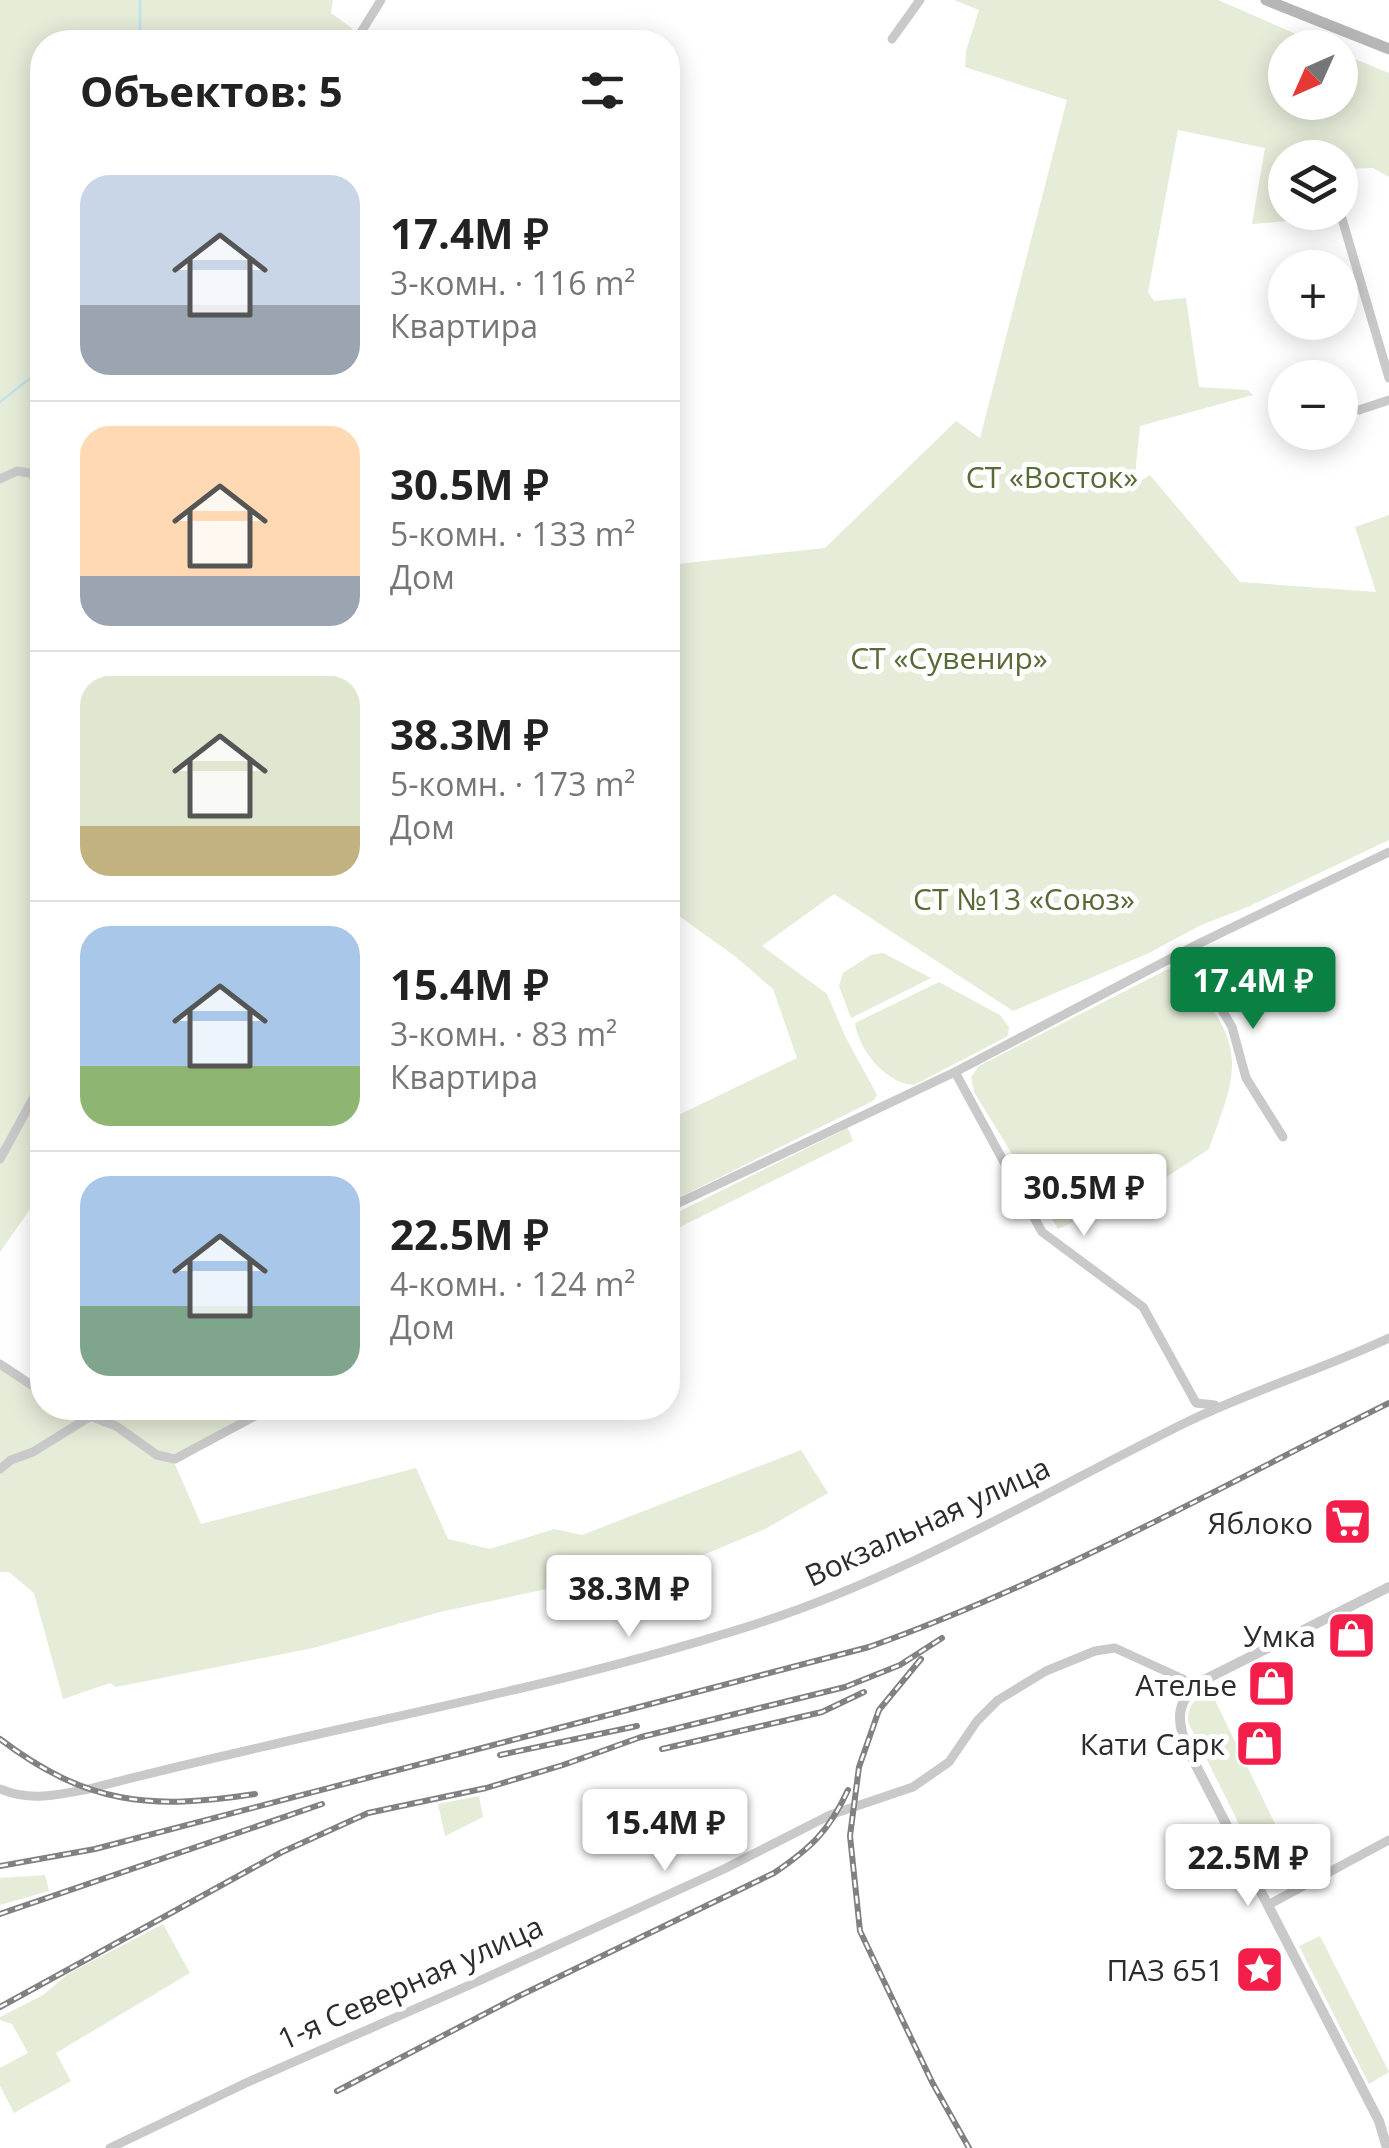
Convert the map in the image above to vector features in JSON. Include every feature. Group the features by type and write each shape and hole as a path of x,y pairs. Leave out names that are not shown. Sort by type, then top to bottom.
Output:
{"main road":[{"path":"1266,0 1389,49"}],"street":[{"path":"362,30 381,0"},
{"path":"892,39 920,0"},
{"path":"1345,230 1389,378"},
{"path":"1358,410 1389,400"},
{"path":"0,479 17,471 30,474"},
{"path":"680,1202 955,1072 1187,950 1389,852"},
{"path":"1187,950 1232,1027 1246,1078 1283,1137"},
{"path":"955,1072 1042,1232 1143,1307 1196,1403 1223,1405"},
{"path":"0,1159 30,1104"},
{"name":"Вокзальная улица","path":"0,1790 40,1798 89,1790 479,1698 759,1623 878,1579 1223,1405 1389,1338"},
{"path":"0,1364 30,1384"},
{"path":"0,1468 34,1452 83,1420"},
{"path":"100,1420 116,1426 157,1455 175,1459 248,1420"},
{"path":"1387,2148 1379,2122 1181,1732 1178,1718 1182,1702 1196,1685 1389,1587"},
{"name":"1-я Северная улица","path":"110,2148 724,1869 830,1814 912,1787 949,1762 977,1721 998,1700 1046,1672 1095,1651 1115,1648 1196,1685"},
{"path":"1268,1906 1389,1840"}],"green space":[{"path":"0,0 333,0 331,13 352,30 30,30 30,1209 0,1252"},
{"path":"954,0 1218,0 1287,30 1268,30 1268,120 1358,120 1358,60 1389,73 1389,177 1373,168 1358,168 1358,140 1268,140 1268,223 1252,224 1265,148 1178,130 1148,292 1154,301 1186,298 1199,387 1248,390 1253,395 1140,426 1134,485 1150,475 1240,582 1376,592 1355,527 1389,515 1389,840 1199,926 1149,953 1013,1011 834,894 762,946 827,994 877,1095 873,1101 680,1197 680,1114 797,1058 773,989 680,917 680,564 825,548 956,421 980,438 1067,100 965,67 979,10"},
{"path":"883,953 931,978 851,1018 839,986 843,973 871,955"},
{"path":"1174,966 1213,1010 1231,1051 1230,1086 1209,1149 1156,1184 1058,1229 974,1092 971,1077 979,1066"},
{"path":"939,982 1000,1015 1009,1027 1008,1036 914,1085 893,1079 868,1054 855,1023"},
{"path":"848,1128 853,1141 680,1227 680,1211"},
{"path":"0,1359 30,1379 30,1420 254,1420 174,1462 201,1524 416,1468 448,1539 490,1549 554,1529 582,1535 801,1450 828,1493 765,1529 663,1572 542,1590 440,1612 313,1648 116,1687 110,1683 63,1699 34,1593 9,1572 0,1572"},
{"path":"1210,1690 1280,1834 1253,1848 1266,1878 1188,1722 1193,1703"},
{"path":"479,1796 483,1817 445,1836 438,1804"},
{"path":"45,1875 49,1891 0,1905 0,1878"},
{"path":"163,1924 190,1973 56,2053 71,2081 14,2113 0,2086 0,2068 28,2053 12,2024 0,2017 43,1995 68,1974"},
{"path":"1320,1936 1389,2072 1369,2084 1299,1946"}],"waterway":[{"path":"140,0 140,30"},
{"path":"0,402 30,378"}],"railway":[{"path":"0,1866 95,1849 869,1647 1068,1564 1389,1403"},
{"path":"0,2007 282,1852 368,1813 486,1788 641,1737 845,1687 900,1665 942,1638"},
{"path":"921,1659 879,1710 859,1767 850,1836 860,1931 932,2082 969,2148"},
{"path":"662,1749 822,1712 864,1692"},
{"path":"500,1755 637,1726"},
{"path":"0,1739 62,1778 121,1797 184,1801 255,1794"},
{"path":"337,2091 519,1996 774,1873 818,1838 848,1790"},
{"path":"0,1914 322,1804"}],"place":[{"name":"Яблоко","path":"1348,1522"},
{"name":"Умка","path":"1351,1635"},
{"name":"Ателье","path":"1272,1684"},
{"name":"Кати Сарк","path":"1260,1743"},
{"name":"ПАЗ 651","path":"1259,1969"}],"park label":[{"name":"СТ «Восток»","path":"1052,476"},
{"name":"СТ «Сувенир»","path":"949,657"},
{"name":"СТ №13 «Союз»","path":"1024,898"}]}
